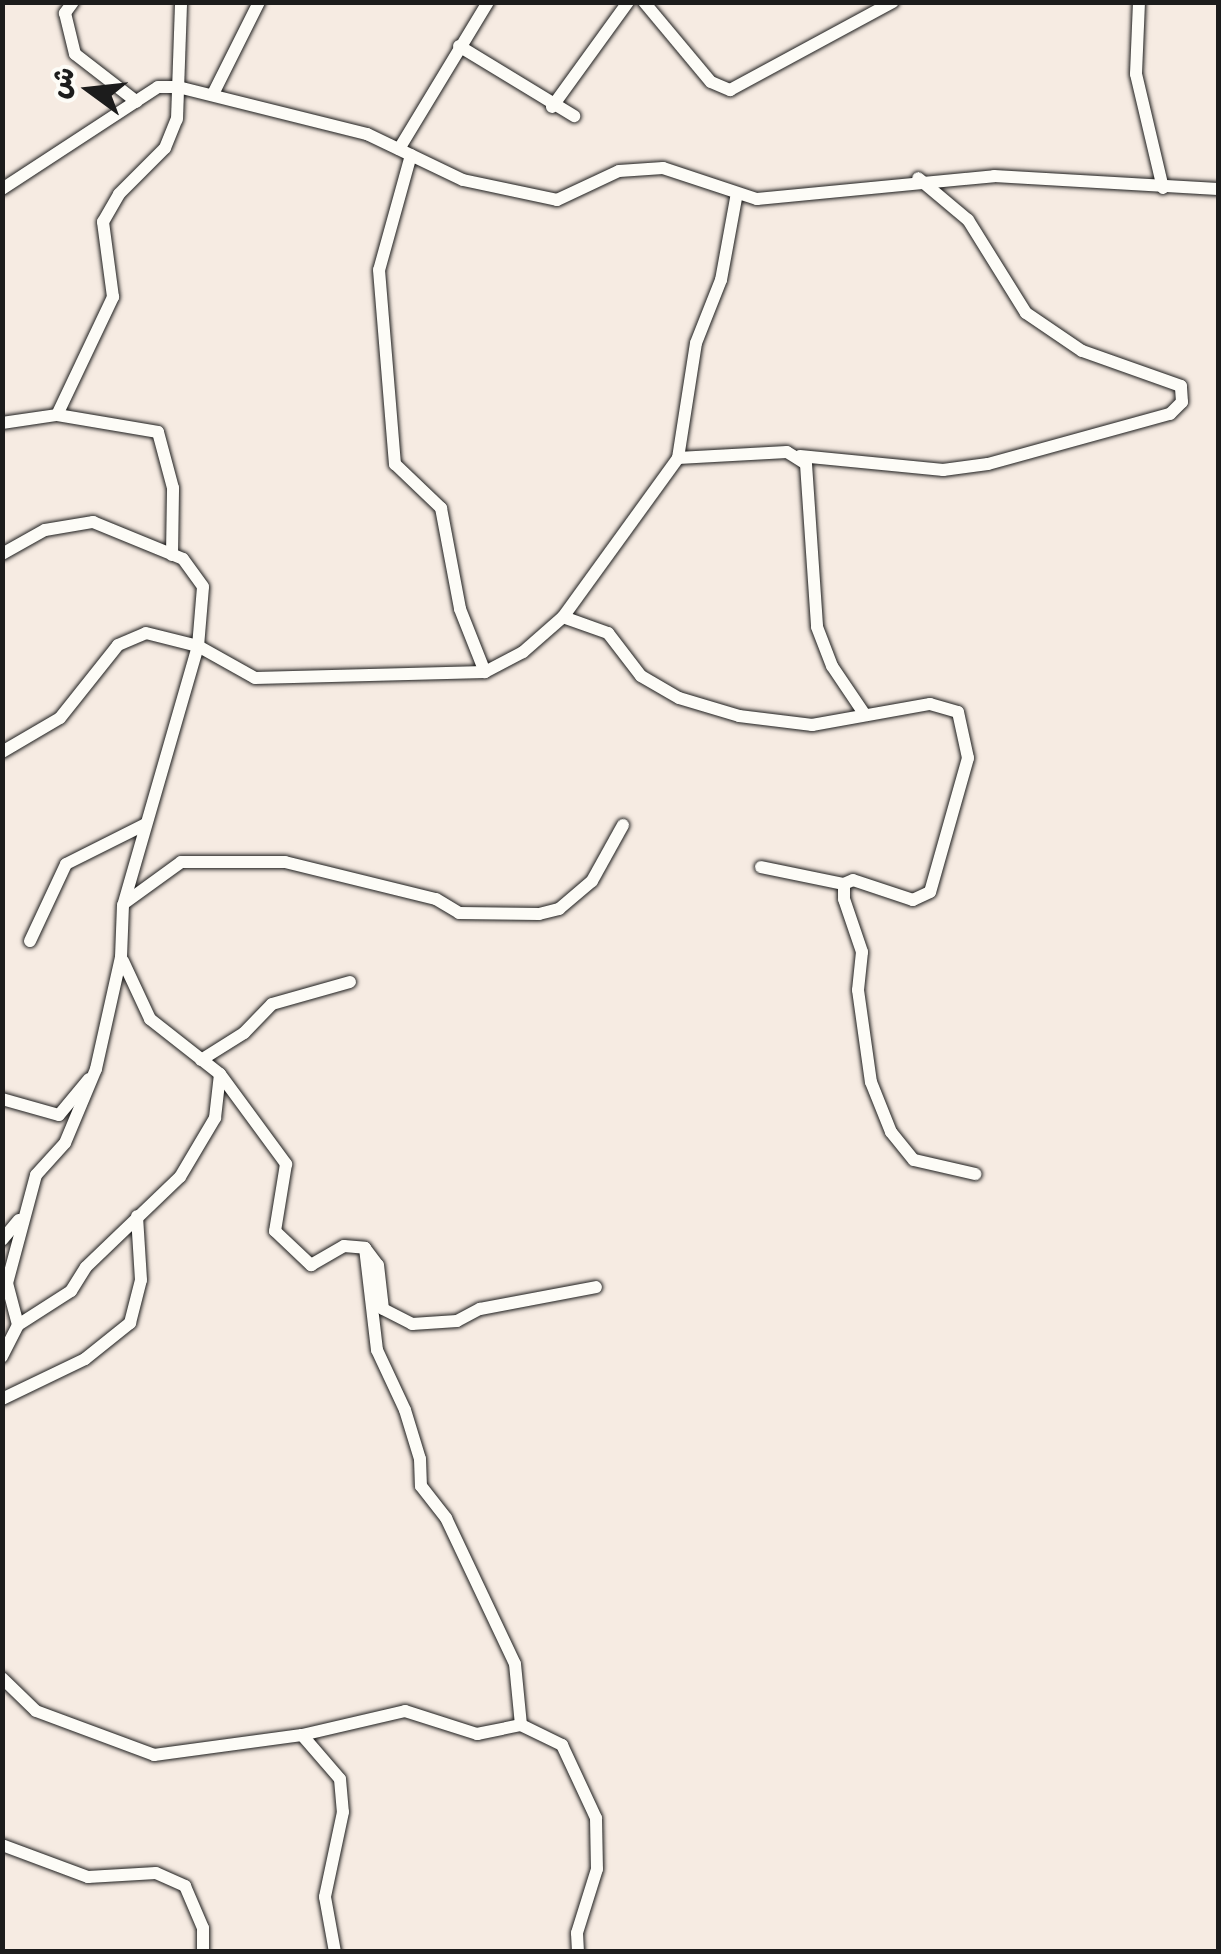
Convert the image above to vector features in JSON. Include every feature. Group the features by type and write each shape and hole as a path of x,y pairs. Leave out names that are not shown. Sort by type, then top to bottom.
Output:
{"street":[{"path":"73,2 65,13 75,54 137,102"},
{"path":"57,415 113,297 103,222 119,194 165,148 177,118 180,2"},
{"path":"213,94 258,2"},
{"path":"485,672 460,609 441,508 395,464 379,270 405,152 459,46 488,2"},
{"path":"552,107 628,2"},
{"path":"644,2 711,82 730,90 894,2"},
{"path":"1140,2 1136,74 1163,188"},
{"path":"459,46 552,107 574,116"},
{"path":"2,189 158,87 213,94 367,134 463,180 557,200 620,172 663,168 757,199 918,178 994,176 1218,189"},
{"path":"678,458 800,456 943,470 988,464 1170,414 1182,402 1181,386 1082,351 1026,313 968,220 918,178"},
{"path":"2,752 60,718 118,645 146,633 198,646 255,678 485,672 523,652 563,617 678,458 696,344 722,280 737,193"},
{"path":"2,424 57,415 158,432 173,488 172,555"},
{"path":"800,456 806,464 817,627 832,666 865,715"},
{"path":"2,554 44,530 93,522 172,555 203,587 198,646 123,905 121,956 96,1069 84,1108 66,1143 36,1175 7,1282 18,1326"},
{"path":"563,617 608,633 642,676 679,698 740,716 812,725 940,704 958,712 967,730 968,758 954,825 924,899 853,880 844,884 762,866"},
{"path":"30,941 66,864 146,824"},
{"path":"123,905 182,862 285,862 436,899 460,912 539,914 559,908 592,882 623,825"},
{"path":"844,884 862,952 858,990 871,1082 891,1132 914,1160 975,1174"},
{"path":"121,956 132,993 150,1020 220,1074 286,1164 275,1231 312,1264 344,1246 365,1248 378,1265 383,1309 412,1324 457,1322 480,1309 596,1287"},
{"path":"201,1060 244,1032 272,1004 350,982"},
{"path":"2,1099 63,1114 96,1069"},
{"path":"2,1357 18,1326 71,1291 137,1216 164,1195 202,1144 215,1118 220,1074"},
{"path":"2,1240 30,1198"},
{"path":"2,1399 85,1359 130,1323 141,1280 137,1216"},
{"path":"365,1248 377,1350 405,1410 420,1459 421,1486 446,1518 515,1664 521,1725"},
{"path":"2,1678 36,1710 154,1755 302,1735 405,1710 476,1734 521,1725 562,1745 596,1818 597,1869 577,1933 578,1952"},
{"path":"302,1735 340,1778 344,1812 326,1897 335,1952"},
{"path":"2,1845 88,1877 156,1872 185,1886 202,1928 203,1952"}]}
